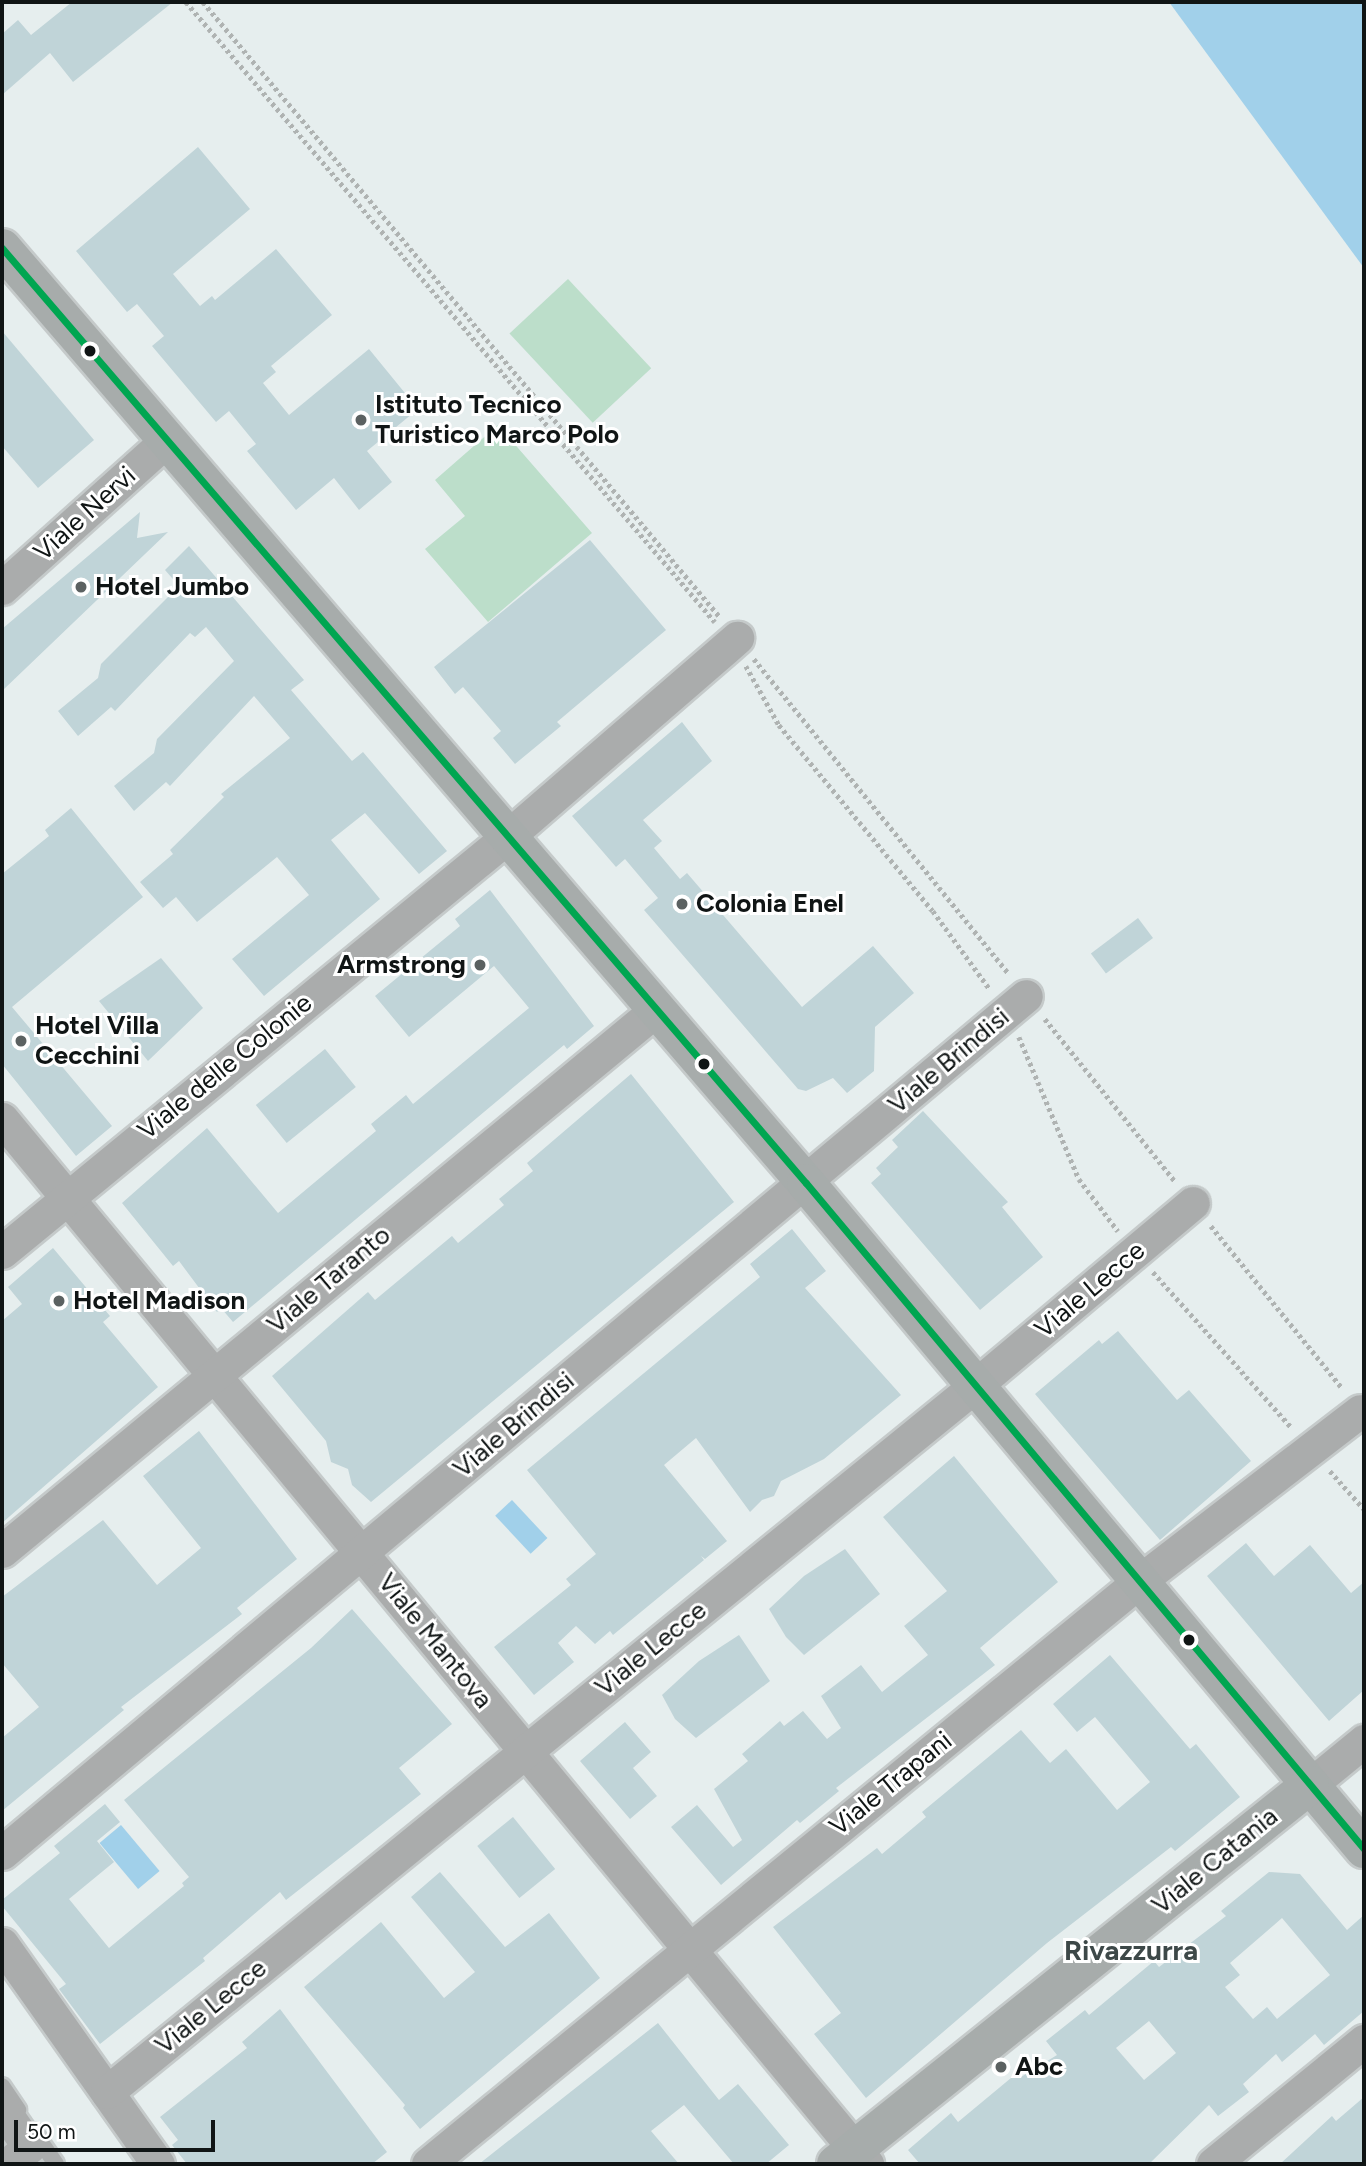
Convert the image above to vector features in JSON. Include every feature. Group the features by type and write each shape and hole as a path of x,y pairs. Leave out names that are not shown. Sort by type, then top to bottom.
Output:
{"street":[{"path":"2,248 169,439 506,838 806,1184 1142,1579 1364,1849"},
{"name":"Viale Nervi","path":"2,588 169,439"},
{"name":"Viale delle Colonie","path":"2,1252 506,838 734,640"},
{"name":"Viale Brindisi","path":"2,1853 806,1184 1016,1004"},
{"name":"Viale Taranto","path":"2,1551 656,1010"},
{"name":"Viale Mantova","path":"2,1119 690,1949 852,2159"},
{"name":"Viale Lecce","path":"107,2092 976,1385 1193,1203"},
{"name":"Viale Trapani","path":"428,2164 1142,1579 1360,1410"},
{"name":"Viale Catania","path":"852,2159 1364,1741"},
{"path":"2,1944 158,2164"},
{"path":"1213,2164 1364,2041"},
{"path":"2,2108 31,2158"}],"lane":[{"path":"2,2086 31,2158"}],"path":[{"path":"186,2 734,640 779,725 933,911 1193,1203 1360,1410"},
{"path":"203,2 734,640 1016,1004 1034,1067 1079,1180 1135,1252 1364,1509"}],"green space":[{"path":"568,279 651,368 593,423 509,334"},
{"path":"498,425 592,533 488,622 425,549 465,516 435,480"}],"water":[{"path":"1169,2 1364,2 1364,268"},
{"path":"512,1500 547,1538 531,1554 495,1516"},
{"path":"121,1825 160,1871 138,1889 100,1843"}],"building":[{"path":"72,2 173,2 73,82 50,53 2,95 2,34 18,20 31,35"},
{"path":"198,147 250,209 173,274 200,306 212,296 215,300 276,249 332,315 271,366 276,372 263,383 289,415 369,349 418,409 367,451 392,482 359,510 334,478 296,510 247,451 256,444 229,411 216,422 152,346 164,336 137,304 127,312 76,251"},
{"path":"2,331 94,440 38,488 2,446"},
{"name":"Hotel Jumbo","path":"140,512 137,538 168,532 2,691 2,629"},
{"path":"590,540 666,630 557,722 561,726 515,764 493,738 501,731 463,687 455,694 434,667"},
{"path":"189,546 304,680 291,690 352,761 363,752 447,851 419,874 365,813 331,840 380,899 264,996 232,959 309,895 277,857 197,922 176,897 163,908 140,882 173,854 170,850 224,797 221,794 290,738 254,696 170,786 166,782 134,811 114,786 154,753 157,739 234,661 206,627 195,637 190,633 115,711 111,707 78,736 58,711 98,678 101,664 179,586 165,570"},
{"name":"Colonia Enel","path":"682,722 712,761 643,820 662,841 654,848 680,879 687,873 802,1007 873,946 914,993 875,1027 874,1071 847,1093 833,1078 806,1091 798,1089 644,910 658,898 625,859 616,867 572,816"},
{"path":"71,808 143,897 12,1007 112,1126 76,1156 2,1064 2,874 49,836 45,830"},
{"path":"490,890 594,1026 567,1049 564,1045 233,1322 221,1308 217,1312 179,1261 173,1266 122,1203 207,1128 278,1213 376,1131 371,1124 406,1095 413,1104 529,1008 494,966 409,1037 375,996 460,926 455,919"},
{"path":"1138,918 1153,938 1106,973 1091,954"},
{"path":"161,958 203,1008 148,1061 99,1001"},
{"path":"325,1049 356,1087 287,1143 256,1105"},
{"path":"631,1074 734,1202 371,1502 352,1485 348,1469 331,1462 326,1441 272,1376 368,1292 375,1300 452,1236 458,1243 504,1205 499,1199 533,1171 527,1163"},
{"path":"923,1111 1008,1202 1002,1207 1043,1257 980,1310 871,1183 881,1174 876,1168 898,1147 892,1140"},
{"path":"792,1229 826,1271 805,1288 901,1395 824,1459 781,1481 774,1496 762,1500 750,1512 696,1438 664,1465 727,1541 705,1559 701,1556 704,1560 613,1635 610,1631 595,1644 576,1626 558,1643 574,1662 534,1695 494,1647 571,1585 566,1579 596,1554 527,1470 760,1277 750,1264"},
{"path":"53,1248 110,1316 103,1322 158,1387 2,1523 2,1321 22,1304 8,1287"},
{"path":"1118,1331 1177,1400 1189,1390 1251,1461 1160,1540 1035,1394 1099,1340 1102,1344"},
{"path":"199,1431 297,1559 237,1608 242,1614 121,1707 124,1710 2,1811 2,1738 39,1707 2,1663 2,1597 103,1520 157,1585 201,1548 143,1476"},
{"path":"954,1456 1058,1582 980,1648 995,1665 836,1788 839,1791 800,1823 797,1820 721,1885 671,1827 697,1805 733,1847 742,1840 714,1789 748,1761 742,1754 780,1721 784,1726 803,1711 827,1739 841,1728 821,1696 861,1665 882,1692 928,1655 904,1626 947,1591 883,1517"},
{"path":"1246,1543 1274,1576 1310,1545 1351,1593 1364,1582 1364,1690 1329,1721 1207,1576"},
{"path":"845,1549 880,1594 804,1655 786,1637 769,1609 804,1576"},
{"path":"352,1609 452,1724 399,1768 421,1794 286,1900 280,1892 203,1958 205,1961 100,2044 59,1989 66,1984 2,1906 2,1900 60,1853 54,1846 105,1804 120,1822 97,1841 114,1862 69,1899 109,1948 184,1886 182,1883 189,1877 124,1800 311,1648"},
{"path":"739,1635 770,1681 696,1738 675,1719 662,1695 699,1661"},
{"path":"1110,1655 1190,1749 1196,1744 1240,1797 1175,1851 1171,1847 1047,1943 866,2098 814,2034 841,2013 773,1927 877,1848 882,1854 926,1817 922,1812 1021,1730 1050,1763 1066,1749 1117,1810 1150,1782 1095,1717 1077,1732 1053,1704"},
{"path":"625,1722 651,1752 633,1768 657,1796 630,1819 580,1761"},
{"path":"513,1817 555,1869 519,1898 477,1846"},
{"path":"440,1872 505,1947 549,1913 600,1978 420,2129 403,2108 405,2105 304,1987 381,1922 444,1998 475,1972 411,1897"},
{"path":"1269,1872 1300,1874 1347,1930 1364,1915 1364,2011 1324,2045 1315,2034 1282,2062 1276,2054 1243,2084 1249,2092 1218,2116 1209,2105 1149,2164 920,2164 908,2150 951,2113 958,2122 1017,2073 1021,2077 1057,2055 1046,2041 1085,2010 1089,2015 1154,1961 1159,1967 1226,1916 1221,1911","holes":["1282,1918 1330,1975 1277,2019 1267,2007 1253,2019 1225,1987 1240,1975 1230,1963","1149,2021 1176,2053 1144,2080 1116,2048"]},
{"path":"280,2009 387,2152 372,2164 187,2164 172,2145 178,2140 160,2117 247,2048 242,2042"},
{"path":"658,2023 719,2100 738,2084 789,2145 766,2164 734,2164 684,2105 651,2131 679,2164 479,2164"},
{"path":"1364,2097 1364,2164 1280,2164 1332,2116 1336,2121"}],"transit line":[{"path":"2,248 806,1183 1364,1849"}],"place":[{"name":"Istituto Tecnico Turistico Marco Polo","path":"361,420"},
{"name":"Hotel Jumbo","path":"81,587"},
{"name":"Colonia Enel","path":"682,904"},
{"name":"Armstrong","path":"480,965"},
{"name":"Hotel Villa Cecchini","path":"21,1041"},
{"name":"Hotel Madison","path":"59,1301"},
{"name":"Abc","path":"1001,2067"}],"district":[{"name":"Rivazzurra","path":"1131,1950"}]}
